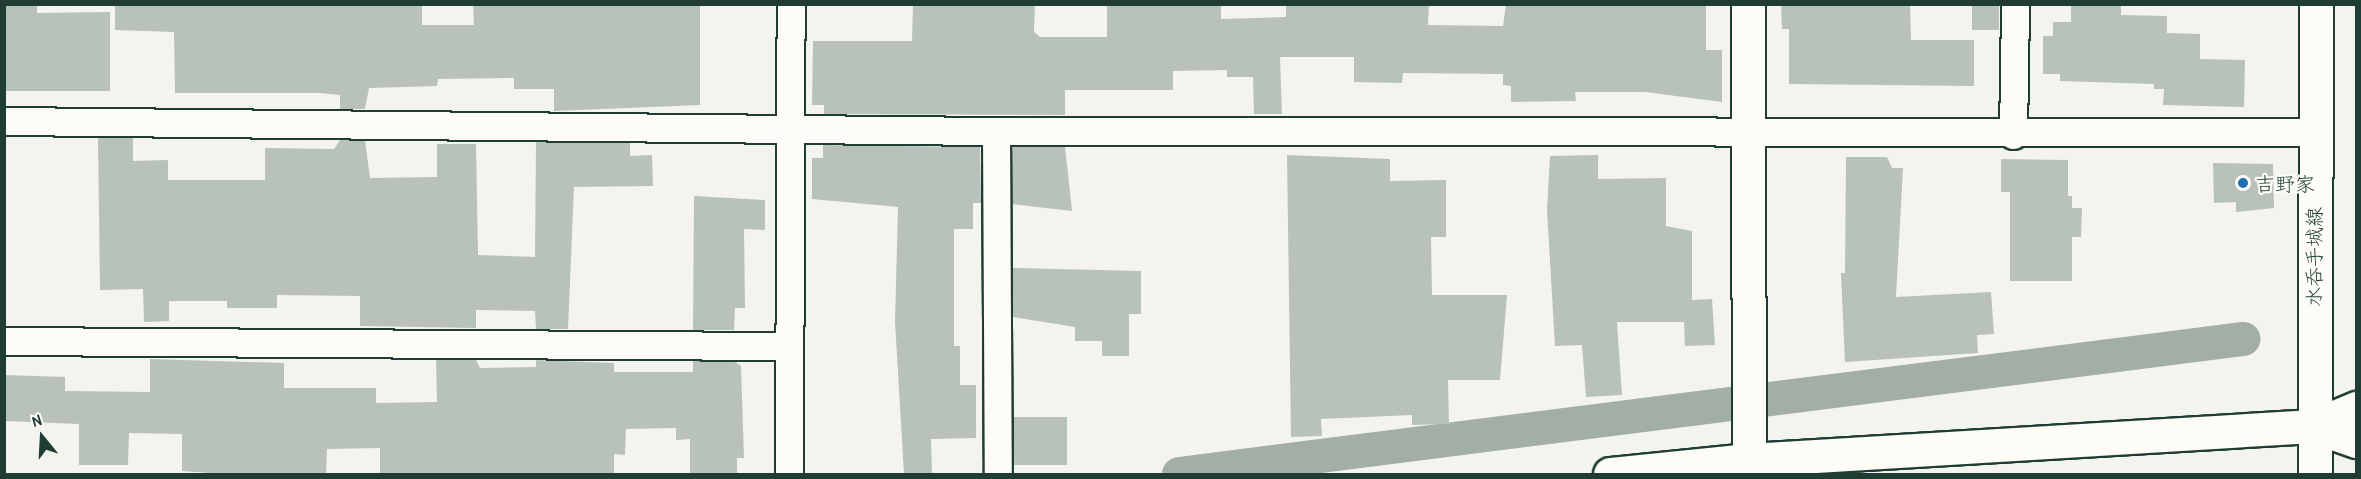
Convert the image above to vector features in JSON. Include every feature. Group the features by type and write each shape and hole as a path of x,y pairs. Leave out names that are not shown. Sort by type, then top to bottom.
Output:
{"street":[{"path":"789,474 787,346 792,127 791,4"},
{"path":"1748,4 1749,460"},
{"path":"2013,135 2015,4"},
{"name":"水呑手城線","path":"2314,474 2313,132 2316,4"},
{"path":"4,121 792,127 996,131 1748,131 2013,135 2313,132"},
{"path":"996,131 998,474"},
{"path":"4,341 787,346"},
{"path":"1610,474 1749,460 2313,426 2356,408"},
{"path":"2313,426 2356,441"}],"building":[{"path":"4,4 37,4 37,13 110,12 110,91 4,91"},
{"path":"115,4 422,4 422,25 474,25 473,4 700,4 700,105 554,111 554,89 514,89 514,78 438,79 437,86 369,88 365,109 340,109 340,95 320,93 175,93 174,32 115,30"},
{"path":"913,4 1035,4 1034,32 1040,37 1107,37 1107,4 1221,4 1221,19 1286,17 1286,4 1429,4 1428,25 1503,26 1506,4 1706,4 1706,50 1722,50 1722,102 1645,92 1575,92 1576,101 1511,102 1511,86 1503,85 1503,74 1403,73 1402,83 1354,82 1354,57 1280,57 1282,114 1254,114 1253,77 1227,77 1227,70 1173,71 1173,90 1065,90 1065,115 824,114 824,105 812,105 813,41 912,41"},
{"path":"1781,4 1910,4 1911,40 1974,40 1974,86 1789,84 1789,29 1782,29"},
{"path":"1972,4 1999,4 1999,30 1972,30"},
{"path":"2071,4 2121,4 2121,15 2167,16 2167,33 2200,34 2200,59 2245,60 2244,107 2163,105 2164,89 2154,89 2154,84 2060,81 2060,74 2043,74 2043,36 2053,36 2053,22 2071,22"},
{"path":"98,138 133,138 133,161 168,160 168,180 265,180 265,148 334,149 340,140 365,140 370,178 437,177 437,144 476,144 478,255 535,257 536,142 630,143 630,156 652,155 653,186 574,187 568,329 536,329 535,311 476,310 476,328 360,326 360,296 277,295 277,308 227,308 227,301 169,301 169,321 144,322 143,289 100,290"},
{"path":"823,145 980,147 981,203 973,203 973,229 954,229 954,346 960,346 960,385 976,385 976,438 931,439 932,474 904,474 895,322 898,207 812,199 812,158 823,158"},
{"path":"1012,147 1065,147 1072,211 1012,204"},
{"path":"1287,155 1390,159 1390,181 1446,180 1446,237 1431,237 1432,295 1507,295 1500,380 1448,380 1449,424 1412,425 1412,415 1321,419 1322,436 1291,437"},
{"path":"1598,155 1598,179 1666,178 1666,226 1692,231 1692,300 1712,299 1715,345 1685,346 1684,322 1617,322 1622,395 1586,397 1582,345 1555,346 1547,210 1550,156"},
{"path":"1846,157 1887,157 1892,168 1903,168 1896,297 1991,292 1994,334 1977,335 1978,353 1845,362 1841,273 1845,273"},
{"path":"2001,159 2068,160 2068,196 2072,196 2072,208 2082,208 2081,237 2072,237 2072,281 2010,281 2010,192 2001,192"},
{"name":"吉野家","path":"2213,163 2273,164 2274,208 2236,212 2236,202 2214,203"},
{"path":"694,196 765,200 765,230 744,229 745,308 735,308 734,330 693,330"},
{"path":"1013,268 1141,271 1141,314 1129,314 1129,356 1102,356 1102,341 1075,341 1075,327 1013,317"},
{"path":"150,359 284,363 284,388 376,388 376,403 437,402 436,360 476,360 480,368 536,367 536,360 614,363 614,372 693,372 693,361 734,361 741,366 744,458 737,458 737,474 690,474 690,439 676,440 676,428 626,429 625,455 614,454 614,474 380,474 380,448 327,449 326,474 225,474 182,471 182,434 129,433 128,465 79,465 79,424 4,421 4,375 65,377 65,391 150,392"},
{"path":"1013,417 1067,417 1067,465 1013,465"}],"waterway":[{"path":"1179,474 2243,339"}],"place":[{"name":"吉野家","path":"2243,183"}]}
